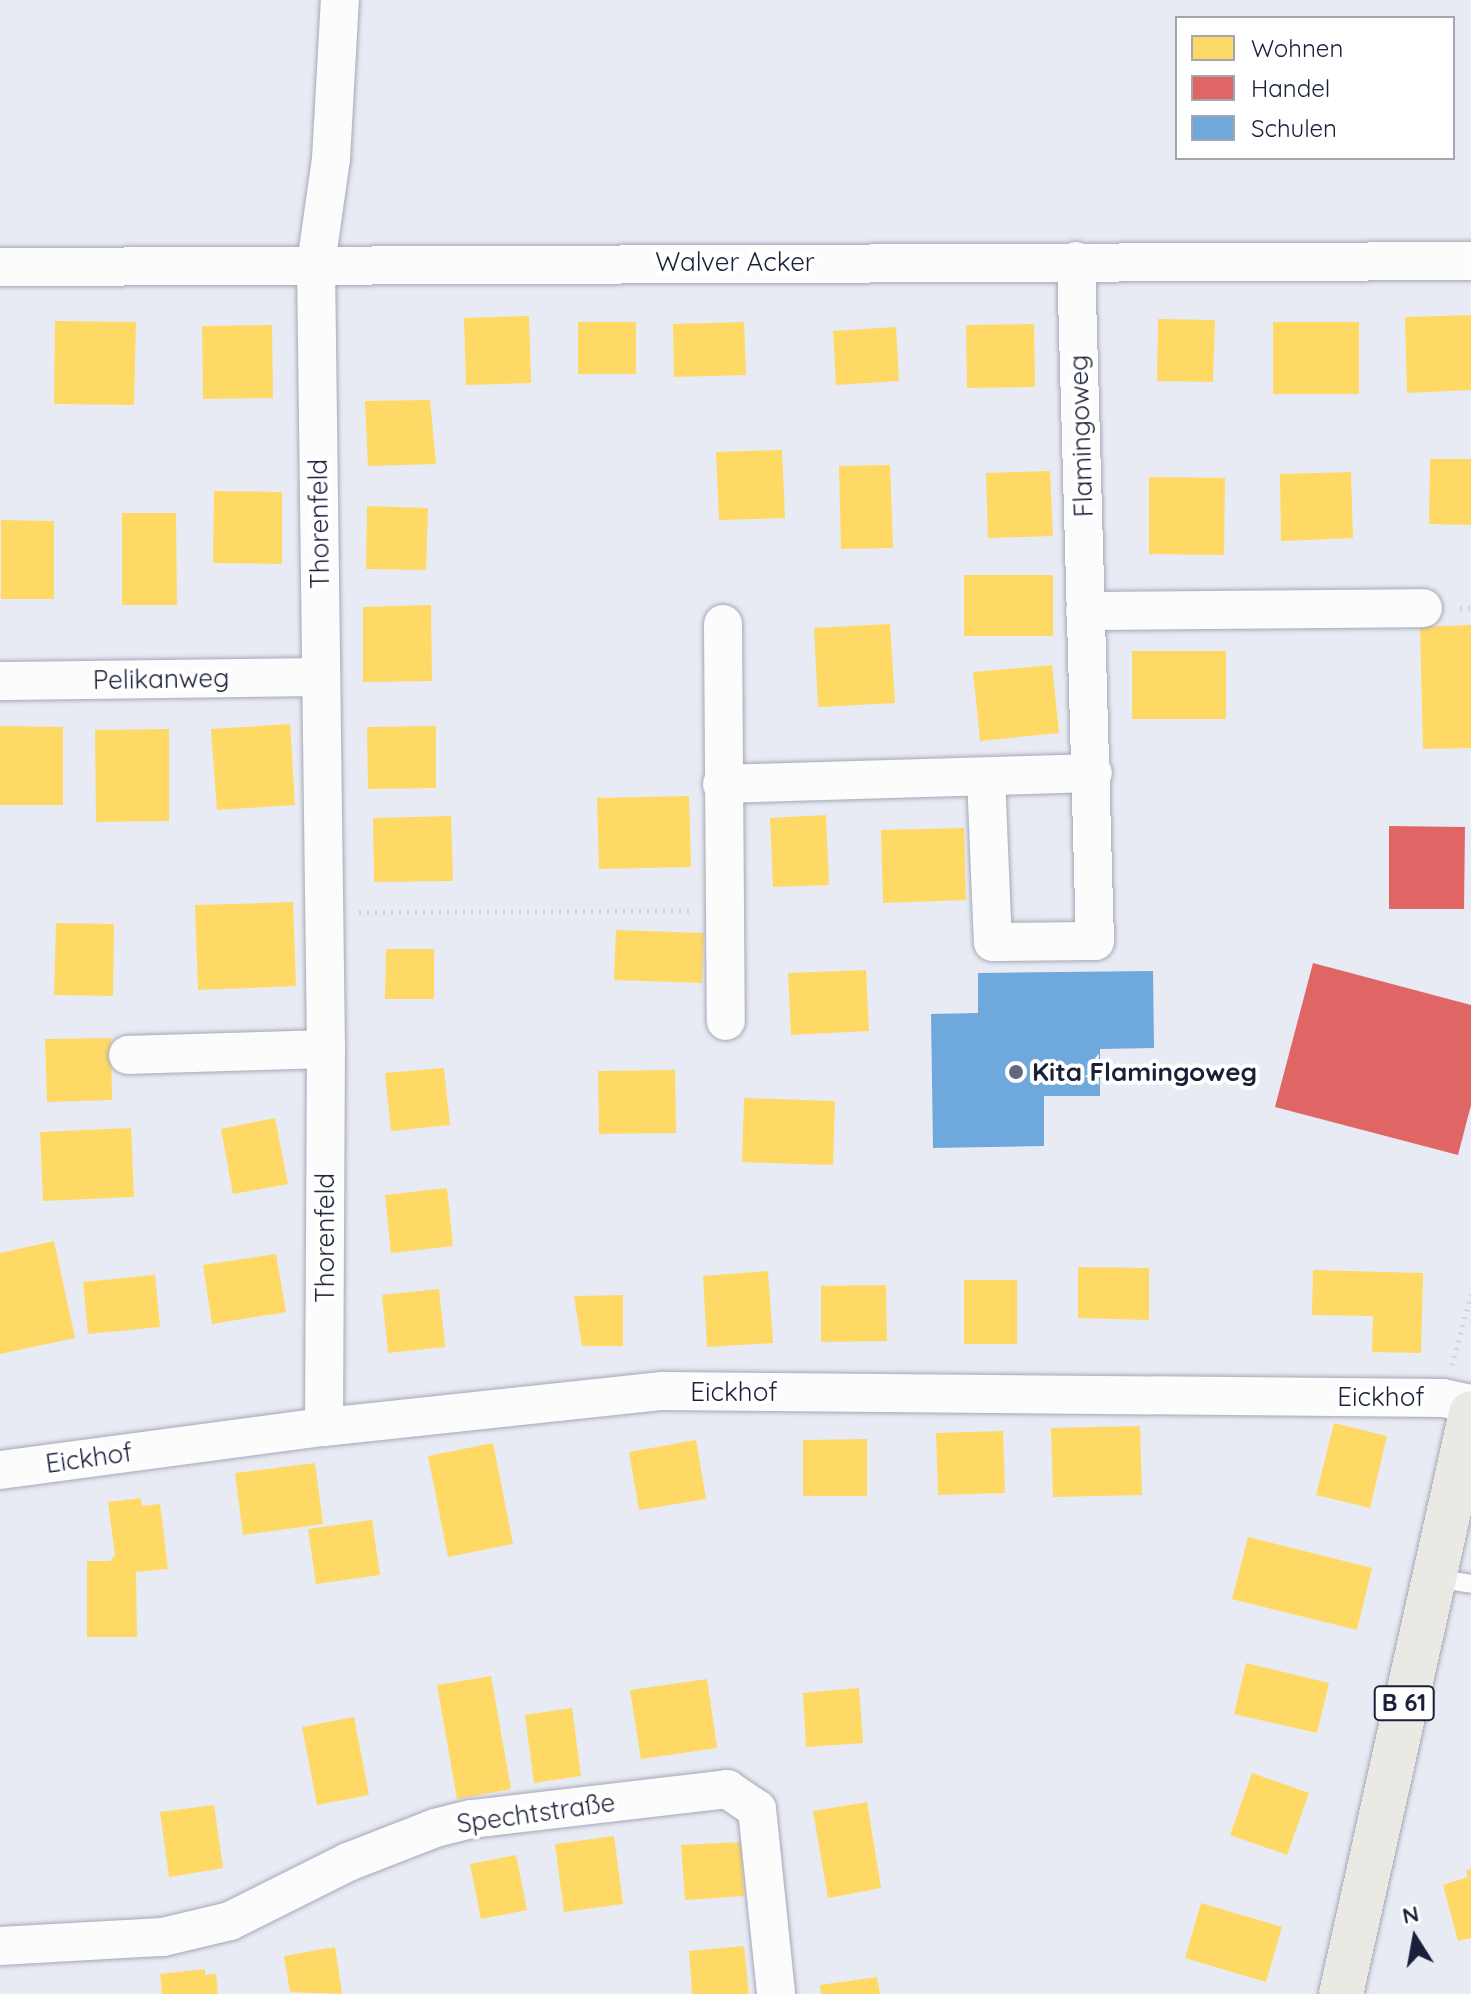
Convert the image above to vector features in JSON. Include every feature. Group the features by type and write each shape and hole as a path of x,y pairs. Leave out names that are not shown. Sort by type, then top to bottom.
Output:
{"main road":[{"name":"B 61","path":"1341,1994 1451,1581 1471,1413"}],"street":[{"name":"Thorenfeld","path":"324,1427 326,1049 316,264 331,159 340,0"},
{"name":"Flamingoweg","path":"986,777 993,942 1095,941 1093,773 1085,611 1076,261"},
{"name":"Walver Acker","path":"0,267 1471,261"},
{"path":"1085,611 1423,608"},
{"path":"723,624 726,1021"},
{"name":"Pelikanweg","path":"0,681 321,677"},
{"path":"722,784 1093,773"},
{"path":"128,1055 326,1049"},
{"name":"Eickhof","path":"0,1470 324,1427 662,1391 1443,1398 1471,1404"},
{"name":"Spechtstraße","path":"0,1946 163,1937 230,1921 348,1862 435,1828 472,1819 727,1789 745,1796 757,1809 776,1994"}],"path":[{"path":"325,912 726,911"}],"building: Wohnen":[{"path":"1471,315 1471,390 1407,393 1405,317"},
{"path":"529,316 531,383 466,385 464,318"},
{"path":"1158,319 1215,320 1213,382 1157,381"},
{"path":"55,321 136,322 134,405 54,404"},
{"path":"578,322 636,322 636,374 578,374"},
{"path":"744,322 746,375 674,377 673,324"},
{"path":"1273,322 1359,322 1359,394 1273,394"},
{"path":"1034,324 1035,387 967,388 966,325"},
{"path":"272,325 273,398 203,399 202,326"},
{"path":"896,327 899,381 836,385 833,331"},
{"path":"430,400 436,464 368,466 365,401"},
{"path":"782,450 785,518 719,520 716,452"},
{"path":"1430,459 1471,459 1471,525 1429,524"},
{"path":"890,465 893,548 841,549 839,466"},
{"path":"1050,471 1053,536 988,538 986,473"},
{"path":"1351,472 1353,538 1281,541 1280,474"},
{"path":"1149,477 1225,478 1224,555 1149,554"},
{"path":"214,491 282,492 282,564 213,563"},
{"path":"367,506 428,508 426,570 366,569"},
{"path":"122,513 176,513 177,605 122,605"},
{"path":"1,520 54,521 54,599 1,599"},
{"path":"964,575 1053,575 1053,636 964,636"},
{"path":"431,605 432,681 363,682 363,607"},
{"path":"890,624 895,703 818,707 814,628"},
{"path":"1471,625 1471,748 1423,749 1420,627"},
{"path":"1132,651 1226,651 1226,719 1132,719"},
{"path":"1052,665 1059,733 980,741 973,672"},
{"path":"290,724 295,805 217,810 211,729"},
{"path":"0,726 63,727 63,805 0,805"},
{"path":"436,726 436,788 368,789 367,727"},
{"path":"169,729 169,821 96,822 95,730"},
{"path":"689,796 691,867 599,869 597,798"},
{"path":"826,815 829,885 773,887 770,818"},
{"path":"451,816 453,881 374,882 373,818"},
{"path":"964,828 966,900 883,903 881,830"},
{"path":"293,902 296,986 198,990 195,905"},
{"path":"56,923 114,924 113,996 54,995"},
{"path":"616,930 704,933 702,983 614,980"},
{"path":"386,949 434,949 434,999 385,999"},
{"path":"866,970 869,1031 791,1035 788,973"},
{"path":"111,1038 112,1100 47,1102 45,1039"},
{"path":"444,1068 450,1125 391,1131 385,1073"},
{"path":"675,1070 676,1133 599,1134 598,1071"},
{"path":"744,1098 835,1101 833,1165 742,1162"},
{"path":"275,1118 288,1184 233,1194 221,1129"},
{"path":"131,1128 134,1197 43,1201 40,1132"},
{"path":"447,1188 453,1246 391,1253 385,1195"},
{"path":"54,1241 75,1338 0,1354 0,1253"},
{"path":"276,1254 286,1312 212,1324 203,1265"},
{"path":"1078,1267 1149,1268 1149,1320 1078,1318"},
{"path":"1313,1270 1423,1273 1421,1353 1372,1352 1373,1316 1312,1315"},
{"path":"768,1271 773,1343 707,1347 703,1276"},
{"path":"155,1275 160,1327 88,1334 83,1282"},
{"path":"964,1280 1017,1280 1017,1344 964,1344"},
{"path":"886,1285 887,1341 821,1342 821,1286"},
{"path":"439,1289 445,1347 388,1353 382,1295"},
{"path":"623,1295 623,1346 582,1346 574,1296"},
{"path":"1334,1423 1387,1436 1370,1508 1316,1495"},
{"path":"1140,1426 1142,1495 1053,1497 1051,1428"},
{"path":"1003,1431 1005,1493 938,1495 936,1433"},
{"path":"867,1439 867,1496 803,1496 803,1440"},
{"path":"696,1440 706,1499 639,1510 629,1452"},
{"path":"493,1443 513,1544 448,1557 428,1456"},
{"path":"315,1463 323,1524 243,1535 235,1473"},
{"path":"141,1498 142,1506 160,1504 168,1569 136,1572 137,1637 87,1637 87,1561 110,1561 115,1555 108,1502"},
{"path":"372,1520 380,1575 316,1584 308,1529"},
{"path":"1248,1537 1372,1568 1357,1630 1232,1599"},
{"path":"1246,1663 1329,1683 1317,1733 1234,1714"},
{"path":"491,1676 511,1789 457,1799 437,1685"},
{"path":"707,1679 717,1748 641,1759 630,1690"},
{"path":"859,1688 863,1743 806,1747 803,1693"},
{"path":"572,1708 581,1776 534,1783 525,1715"},
{"path":"354,1717 369,1795 317,1805 302,1727"},
{"path":"1252,1773 1309,1793 1287,1855 1230,1835"},
{"path":"867,1802 881,1888 828,1898 813,1811"},
{"path":"214,1805 223,1868 169,1877 160,1812"},
{"path":"614,1836 623,1904 564,1912 555,1844"},
{"path":"741,1842 744,1896 685,1900 681,1845"},
{"path":"516,1855 527,1910 481,1919 470,1864"},
{"path":"1471,1869 1471,1938 1458,1941 1443,1885 1468,1877 1466,1871"},
{"path":"1201,1903 1282,1927 1266,1982 1185,1958"},
{"path":"744,1946 749,1994 692,1994 689,1951"},
{"path":"335,1947 342,1994 290,1992 284,1956"},
{"path":"205,1969 205,1975 216,1974 218,1994 162,1994 160,1974"},
{"path":"877,1977 880,1994 821,1994 820,1985"}],"building: Handel":[{"path":"1389,826 1465,827 1464,909 1389,909"},
{"path":"1313,963 1471,1005 1471,1105 1458,1155 1275,1107"}],"building: Schulen":[{"name":"Kita Flamingoweg","path":"1153,971 1154,1048 1100,1049 1100,1096 1044,1096 1044,1146 933,1148 931,1014 978,1013 978,973"}],"place":[{"name":"Kita Flamingoweg","path":"1016,1072"}]}
